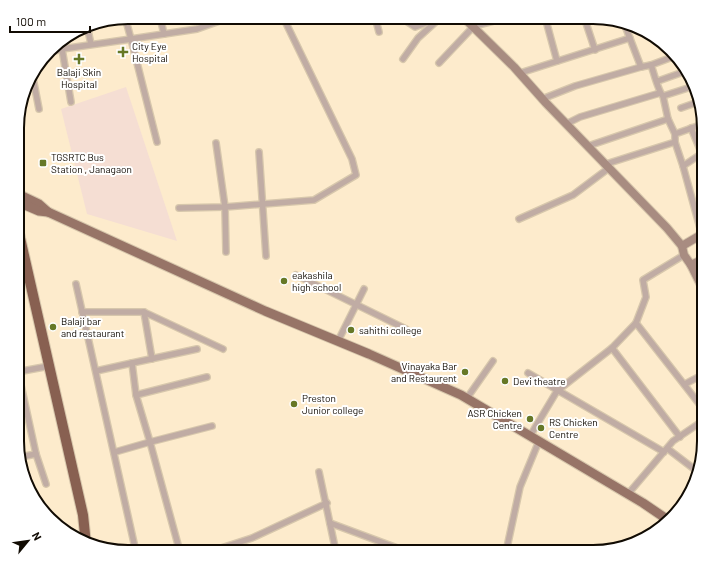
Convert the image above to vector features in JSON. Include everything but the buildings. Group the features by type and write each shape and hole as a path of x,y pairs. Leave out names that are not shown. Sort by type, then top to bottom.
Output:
{"highway":[{"path":"24,255 83,515 85,536"},
{"path":"24,279 76,508 80,533"}],"main road":[{"path":"24,197 39,204 48,212 224,293 468,398 628,494 664,517"},
{"path":"24,205 39,211 48,212"}],"street":[{"path":"127,24 157,142"},
{"path":"162,24 164,34"},
{"path":"71,102 62,49 197,29 210,24"},
{"path":"179,208 225,207 314,200 356,175 352,159 286,24"},
{"path":"377,24 379,32"},
{"path":"410,24 415,27 423,24"},
{"path":"403,59 418,38 433,24"},
{"path":"472,24 520,73 542,99 682,246 684,255 697,274"},
{"path":"439,63 474,26 482,24"},
{"path":"547,24 557,61"},
{"path":"586,24 595,50"},
{"path":"627,30 640,67"},
{"path":"88,32 91,44"},
{"path":"520,73 630,38"},
{"path":"542,99 575,86 640,67 651,66 670,58"},
{"path":"651,66 658,81 668,119 675,134 675,142 697,217"},
{"path":"658,81 680,72"},
{"path":"34,84 39,109"},
{"path":"566,124 580,117 688,87"},
{"path":"681,108 694,104"},
{"path":"588,146 668,119"},
{"path":"675,134 697,126"},
{"path":"691,128 697,142"},
{"path":"519,219 573,195 607,166 675,142"},
{"path":"216,143 225,207 226,252"},
{"path":"259,152 266,256"},
{"path":"683,166 697,159"},
{"path":"682,246 697,237"},
{"path":"530,436 557,391 612,348 636,323 646,297 643,280 684,255"},
{"path":"691,265 697,262"},
{"path":"296,275 406,329"},
{"path":"76,284 115,452 135,545"},
{"path":"338,341 355,304 364,289"},
{"path":"82,312 144,312 223,349"},
{"path":"144,312 152,359"},
{"path":"636,323 697,400"},
{"path":"612,348 680,437"},
{"path":"96,371 197,349"},
{"path":"468,398 493,361"},
{"path":"132,363 136,395 178,545"},
{"path":"24,369 44,367"},
{"path":"528,373 557,391 666,450 693,468"},
{"path":"136,395 207,377"},
{"path":"685,384 697,378"},
{"path":"24,398 36,454 46,484"},
{"path":"628,494 666,450 680,437 697,425"},
{"path":"115,452 212,426"},
{"path":"508,545 520,487 539,441"},
{"path":"25,456 36,454"},
{"path":"319,472 335,545"},
{"path":"230,545 252,538 326,503"},
{"path":"330,523 389,545"}],"shaded area":[{"path":"126,87 177,241 87,214 61,109"}],"place":[{"name":"City Eye Hospital","path":"123,52"},
{"name":"Balaji Skin Hospital","path":"79,59"},
{"name":"TGSRTC Bus Station , Janagaon","path":"43,163"},
{"name":"eakashila high school","path":"284,281"},
{"name":"Balaji bar and restaurant","path":"53,327"},
{"name":"sahithi college","path":"351,330"},
{"name":"Vinayaka Bar and Restaurent","path":"465,372"},
{"name":"Devi theatre","path":"505,381"},
{"name":"Preston Junior college","path":"294,404"},
{"name":"ASR Chicken Centre","path":"530,419"},
{"name":"RS Chicken Centre","path":"541,428"}]}
